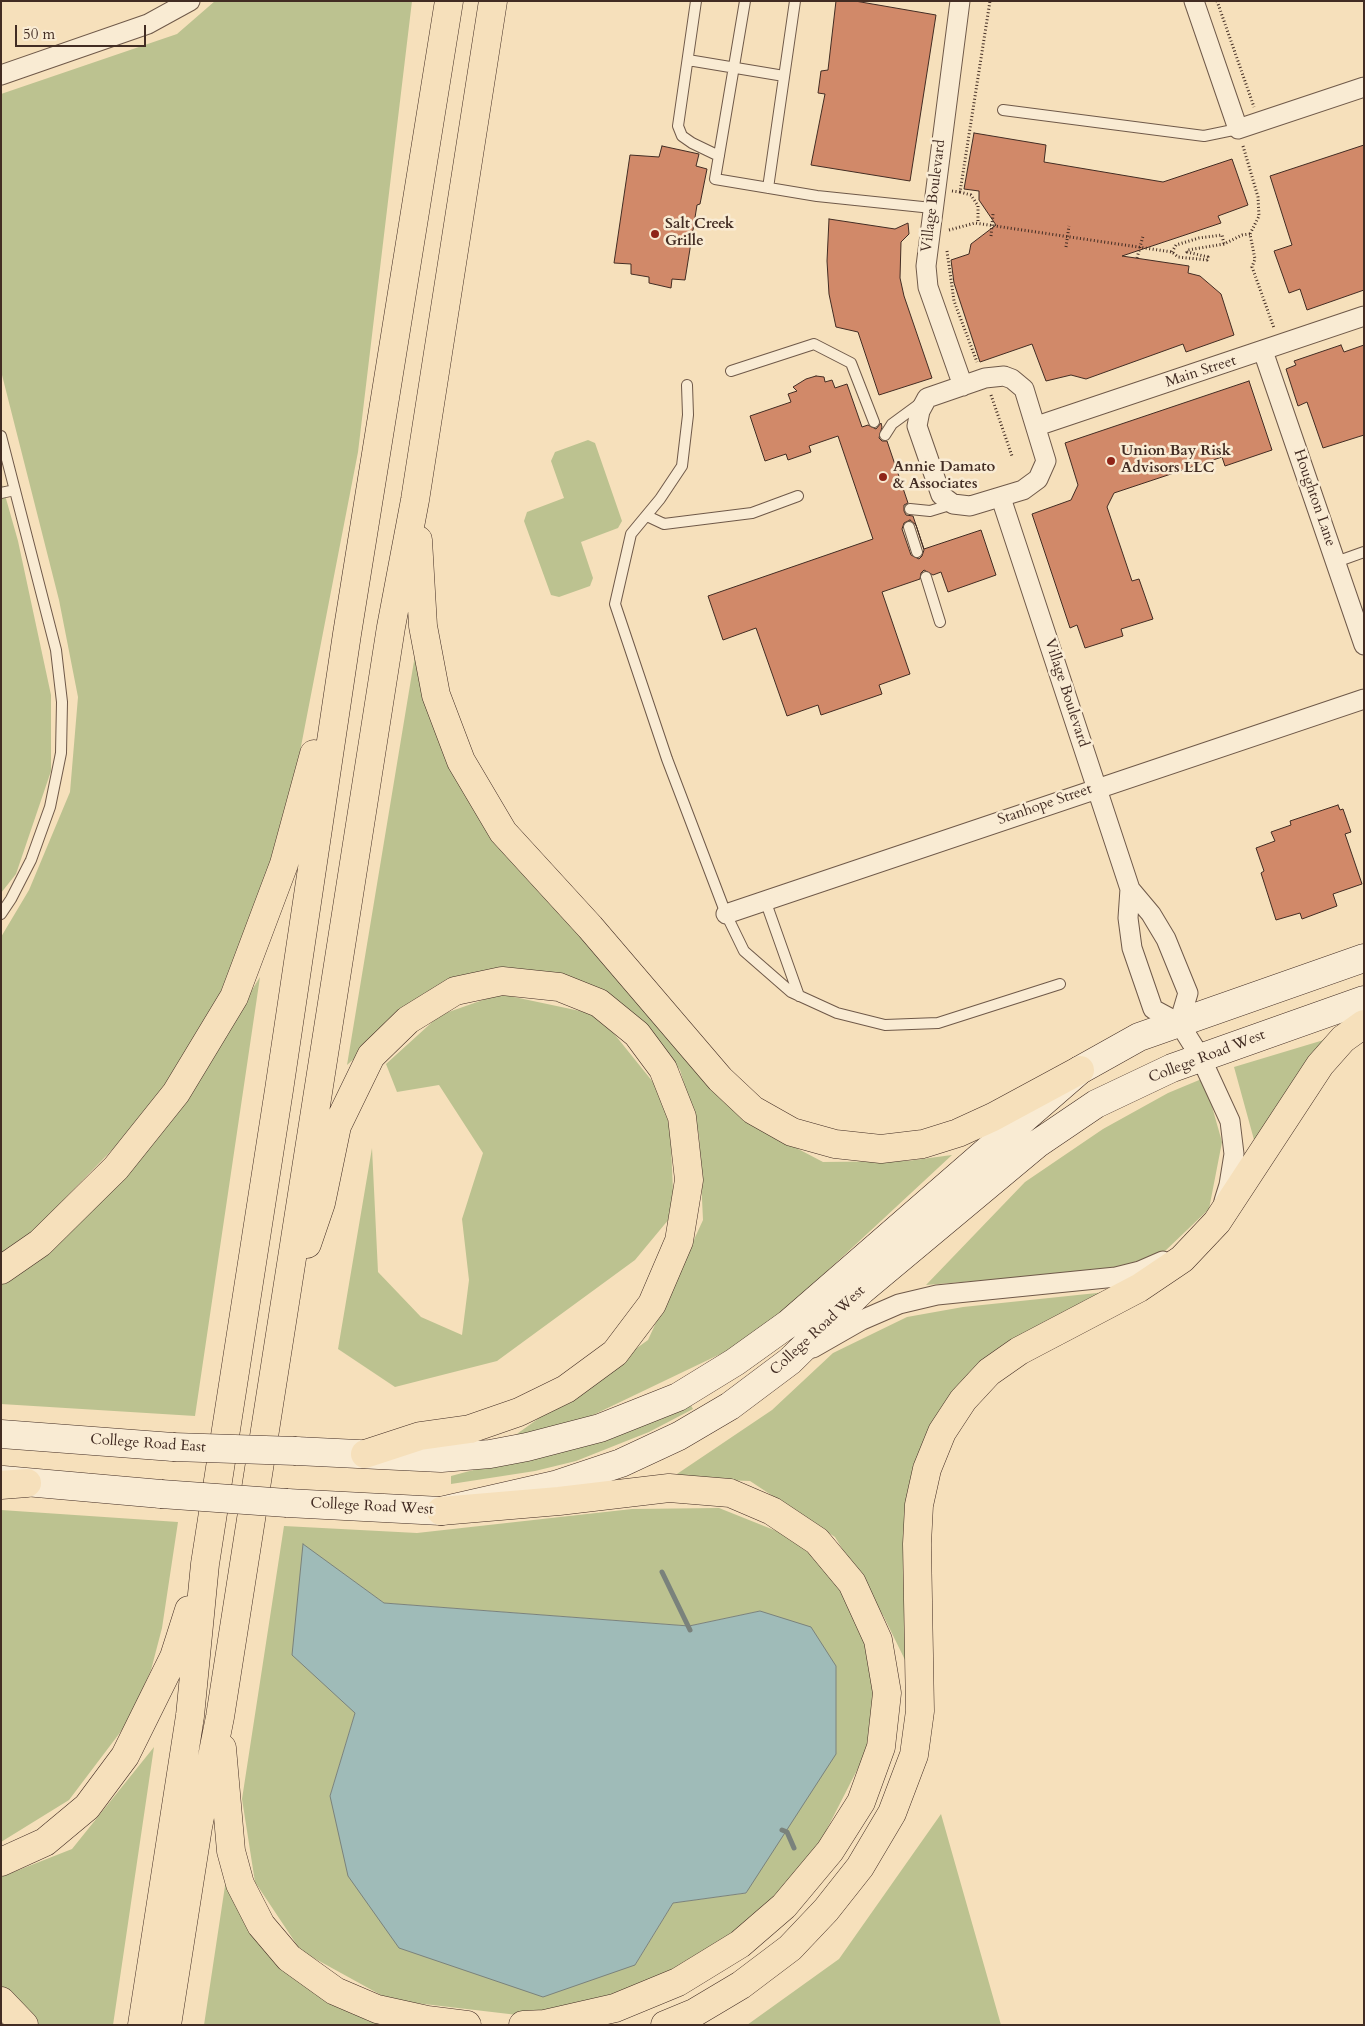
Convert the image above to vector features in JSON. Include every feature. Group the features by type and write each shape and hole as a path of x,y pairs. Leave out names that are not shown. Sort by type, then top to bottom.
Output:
{"highway":[{"path":"142,2025 190,1716 205,1564 281,1081 347,634 448,1"},
{"path":"167,2025 198,1827 220,1717 391,627 415,500 493,1"},
{"path":"415,500 423,626 436,695 461,761 503,832 590,927 720,1079 753,1110 792,1132 835,1144 881,1149 923,1144 958,1133 993,1117 1080,1070"},
{"path":"1,1270 40,1242 116,1168 176,1093 234,998 284,864 347,634"},
{"path":"284,1309 321,1204 337,1126 371,1056 408,1020 455,991 502,981 560,987 599,1004 637,1034 663,1069 682,1117 689,1180 679,1241 652,1304 615,1353 566,1389 519,1412 470,1429 420,1436 365,1454"},
{"path":"665,2025 694,2013 741,1985 790,1948 826,1910 860,1867 892,1813 914,1755 920,1711 917,1544 919,1505 926,1469 942,1432 963,1400 989,1372 1019,1351 1140,1288 1182,1259 1217,1222 1320,1065 1342,1039 1364,1024"},
{"path":"441,1511 559,1501 669,1488 730,1493 772,1511 817,1541 852,1583 878,1640 887,1693 881,1747 861,1802 830,1852 784,1906 740,1944 678,1982 615,2008 545,2024 522,2025"},
{"path":"1,1862 45,1842 88,1807 125,1756 174,1657 205,1564"},
{"path":"220,1717 231,1851 240,1884 261,1925 289,1958 335,1991 377,2009 427,2020 467,2025"},
{"path":"1,2001 24,2025"}],"street":[{"path":"1,75 148,24 190,1"},
{"name":"Village Boulevard","path":"960,1 927,249 928,287 963,386"},
{"path":"1194,1 1240,135 1259,122 1364,87"},
{"name":"Main Street","path":"1037,426 1364,316"},
{"name":"Houghton Lane","path":"1272,348 1336,562 1364,645"},
{"path":"1004,376 1012,378 1024,388 1046,461 1038,479 1022,490 970,506 953,504 941,495 917,426 920,411 928,398 985,378 1004,376"},
{"name":"Village Boulevard","path":"1001,498 1130,889 1128,918 1132,948 1145,988 1154,1009 1179,1023 1200,1058 1230,1121 1234,1154 1229,1184 1217,1222"},
{"name":"Stanhope Street","path":"726,914 1364,698"},
{"name":"Village Boulevard","path":"1130,889 1151,914 1166,939 1188,993 1179,1023"},
{"name":"College Road West","path":"296,1451 441,1458 508,1450 600,1428 678,1397 735,1362 788,1324 1080,1070 1139,1037 1364,958"},
{"name":"College Road West","path":"10,1483 287,1503 441,1511 554,1484 621,1463 679,1436 730,1406 790,1361 862,1290 1037,1144 1096,1104 1172,1068 1364,1000"},
{"path":"790,1361 862,1320 899,1304 938,1295 1116,1277 1140,1271 1180,1251 1217,1222"},
{"name":"College Road East","path":"1,1434 173,1447 296,1451"}],"lane":[{"path":"696,1 678,126 682,136 687,140 719,156"},
{"path":"745,1 715,179 817,196 932,208"},
{"path":"768,188 795,1"},
{"path":"688,60 784,76"},
{"path":"1002,110 1204,136 1240,135"},
{"path":"731,371 814,344 851,363 874,422"},
{"path":"687,386 688,415 682,466 647,516 631,534 615,604 667,759 726,914 744,951 791,992 837,1013 885,1025 938,1023 1060,984"},
{"path":"885,435 897,419 928,398"},
{"path":"1,436 56,650 62,702 61,745 50,807 31,860 1,914"},
{"path":"1,494 15,490"},
{"path":"647,516 664,524 752,513 798,496"},
{"path":"910,509 930,511 953,504"},
{"path":"910,531 917,552"},
{"path":"1336,562 1364,552"},
{"path":"926,577 940,622"},
{"path":"765,900 799,996"}],"path":[{"path":"960,192 990,1"},
{"path":"1217,1 1259,122"},
{"path":"1240,135 1258,197 1259,216 1250,234 1255,259 1252,267 1272,348"},
{"path":"949,196 951,191 971,194 978,206 978,223"},
{"path":"991,236 993,214"},
{"path":"945,223 946,231 978,223 1172,252 1178,257 1207,260 1208,257 1187,252 1188,250 1224,244 1242,234 1250,234"},
{"path":"1066,247 1070,226"},
{"path":"1172,252 1176,245 1199,238 1222,235 1224,244"},
{"path":"1137,258 1143,236"},
{"path":"947,248 954,301 985,378 1012,456"}],"green space":[{"path":"215,1 412,1 358,452 291,798 247,939 214,1007 147,1114 32,1232 1,1254 1,937 29,890 70,792 78,697 59,600 1,371 1,94 177,34"},
{"path":"588,440 595,443 622,521 618,528 581,542 593,578 590,586 559,597 551,595 524,521 527,512 564,498 551,461 555,452"},
{"path":"1,481 18,541 51,695 51,771 16,874 1,893"},
{"path":"417,643 446,755 651,1014 743,1120 823,1162 907,1161 952,1155 756,1337 568,1427 507,1441 648,1340 703,1220 699,1135 680,1070 646,1027 596,989 426,995 347,1065"},
{"path":"260,977 195,1416 1,1404 1,1283 182,1103"},
{"path":"500,994 599,1015 669,1102 674,1213 635,1260 497,1361 395,1387 338,1349 372,1148 378,1272 421,1317 462,1335 469,1280 462,1219 483,1153 439,1085 397,1092 386,1064 440,1015"},
{"path":"1337,1036 1256,1147 1234,1067"},
{"path":"1204,1078 1222,1142 1209,1209 1164,1252 1111,1270 926,1285 1025,1182 1103,1129 1168,1093"},
{"path":"1116,1291 929,1428 906,1662 884,1617 835,1537 750,1481 671,1478 772,1410 833,1353 907,1317 963,1307"},
{"path":"689,1402 693,1409 649,1432 576,1461 535,1471 451,1484 451,1476 496,1464"},
{"path":"719,1508 784,1534 826,1566 867,1629 879,1727 805,1872 679,1977 543,2018 390,2000 301,1951 255,1882 242,1799 284,1526 417,1533 632,1509","holes":["303,1545 384,1603 689,1626 760,1611 747,1893 673,1903 635,1965 330,1796 355,1713"]},
{"path":"1,1510 178,1522 162,1628 151,1670 128,1722 69,1800 1,1842"},
{"path":"154,1747 113,2025 37,2025 24,2005 1,1988 1,1877 72,1849"},
{"path":"941,1814 1001,2025 747,2025 839,1959"},
{"path":"228,1866 299,1979 368,2021 388,2025 204,2025"}],"water":[{"path":"303,1544 384,1603 689,1626 760,1611 811,1627 836,1666 836,1754 746,1893 673,1903 635,1965 543,1997 399,1948 348,1876 330,1796 355,1713 292,1655"}],"building":[{"path":"836,1 855,1 936,15 910,181 811,165 825,94 818,93 821,71 828,70"},
{"path":"974,133 1046,145 1044,162 1163,182 1232,159 1248,205 1218,216 1221,223 1122,256 1189,266 1188,273 1200,276 1221,294 1234,335 1186,352 1183,344 1086,379 1071,375 1046,381 1032,344 980,362 954,283 951,260 969,254 971,244 996,225 979,200 979,191 964,189"},
{"path":"1364,145 1364,290 1307,310 1300,289 1289,293 1274,251 1292,245 1270,176"},
{"name":"Salt Creek Grille","path":"662,146 699,154 696,166 707,169 700,204 697,205 685,280 672,279 671,288 649,283 649,277 631,274 631,264 614,263 630,155 659,157"},
{"path":"829,219 895,229 908,223 909,234 901,242 900,278 904,296 932,378 879,395 858,332 836,327 829,294 827,261"},
{"path":"1341,345 1344,352 1364,345 1364,435 1323,448 1307,402 1298,406 1286,369 1296,365 1294,361"},
{"path":"816,376 824,377 825,382 832,380 835,388 847,384 862,427 868,425 876,429 881,423 882,427 879,438 882,441 887,441 908,503 904,505 904,511 906,515 913,516 924,549 981,530 996,575 948,592 941,572 933,575 924,570 921,573 920,579 882,592 910,674 879,685 882,694 821,715 818,705 787,716 756,628 723,640 708,596 873,539 838,436 809,446 811,452 788,460 786,454 765,461 750,416 791,402 788,394 797,391 793,387 806,379","holes":["910,520 916,525 924,550 919,559 911,555 902,529 904,523"]},
{"path":"1249,381 1272,450 1225,466 1222,457 1114,493 1107,507 1132,581 1139,579 1153,619 1121,629 1123,636 1085,648 1077,625 1070,628 1032,514 1071,500 1078,485 1065,443"},
{"path":"1338,805 1340,810 1343,809 1351,832 1345,834 1362,884 1333,894 1337,906 1302,919 1300,913 1276,920 1261,873 1264,871 1256,848 1275,841 1271,832 1291,825 1290,821"}],"waterway":[{"path":"662,1572 690,1630"},
{"path":"782,1830 787,1832 794,1848"}],"place":[{"name":"Salt Creek Grille","path":"655,234"},
{"name":"Union Bay Risk Advisors LLC","path":"1111,461"},
{"name":"Annie Damato & Associates","path":"883,477"}]}
